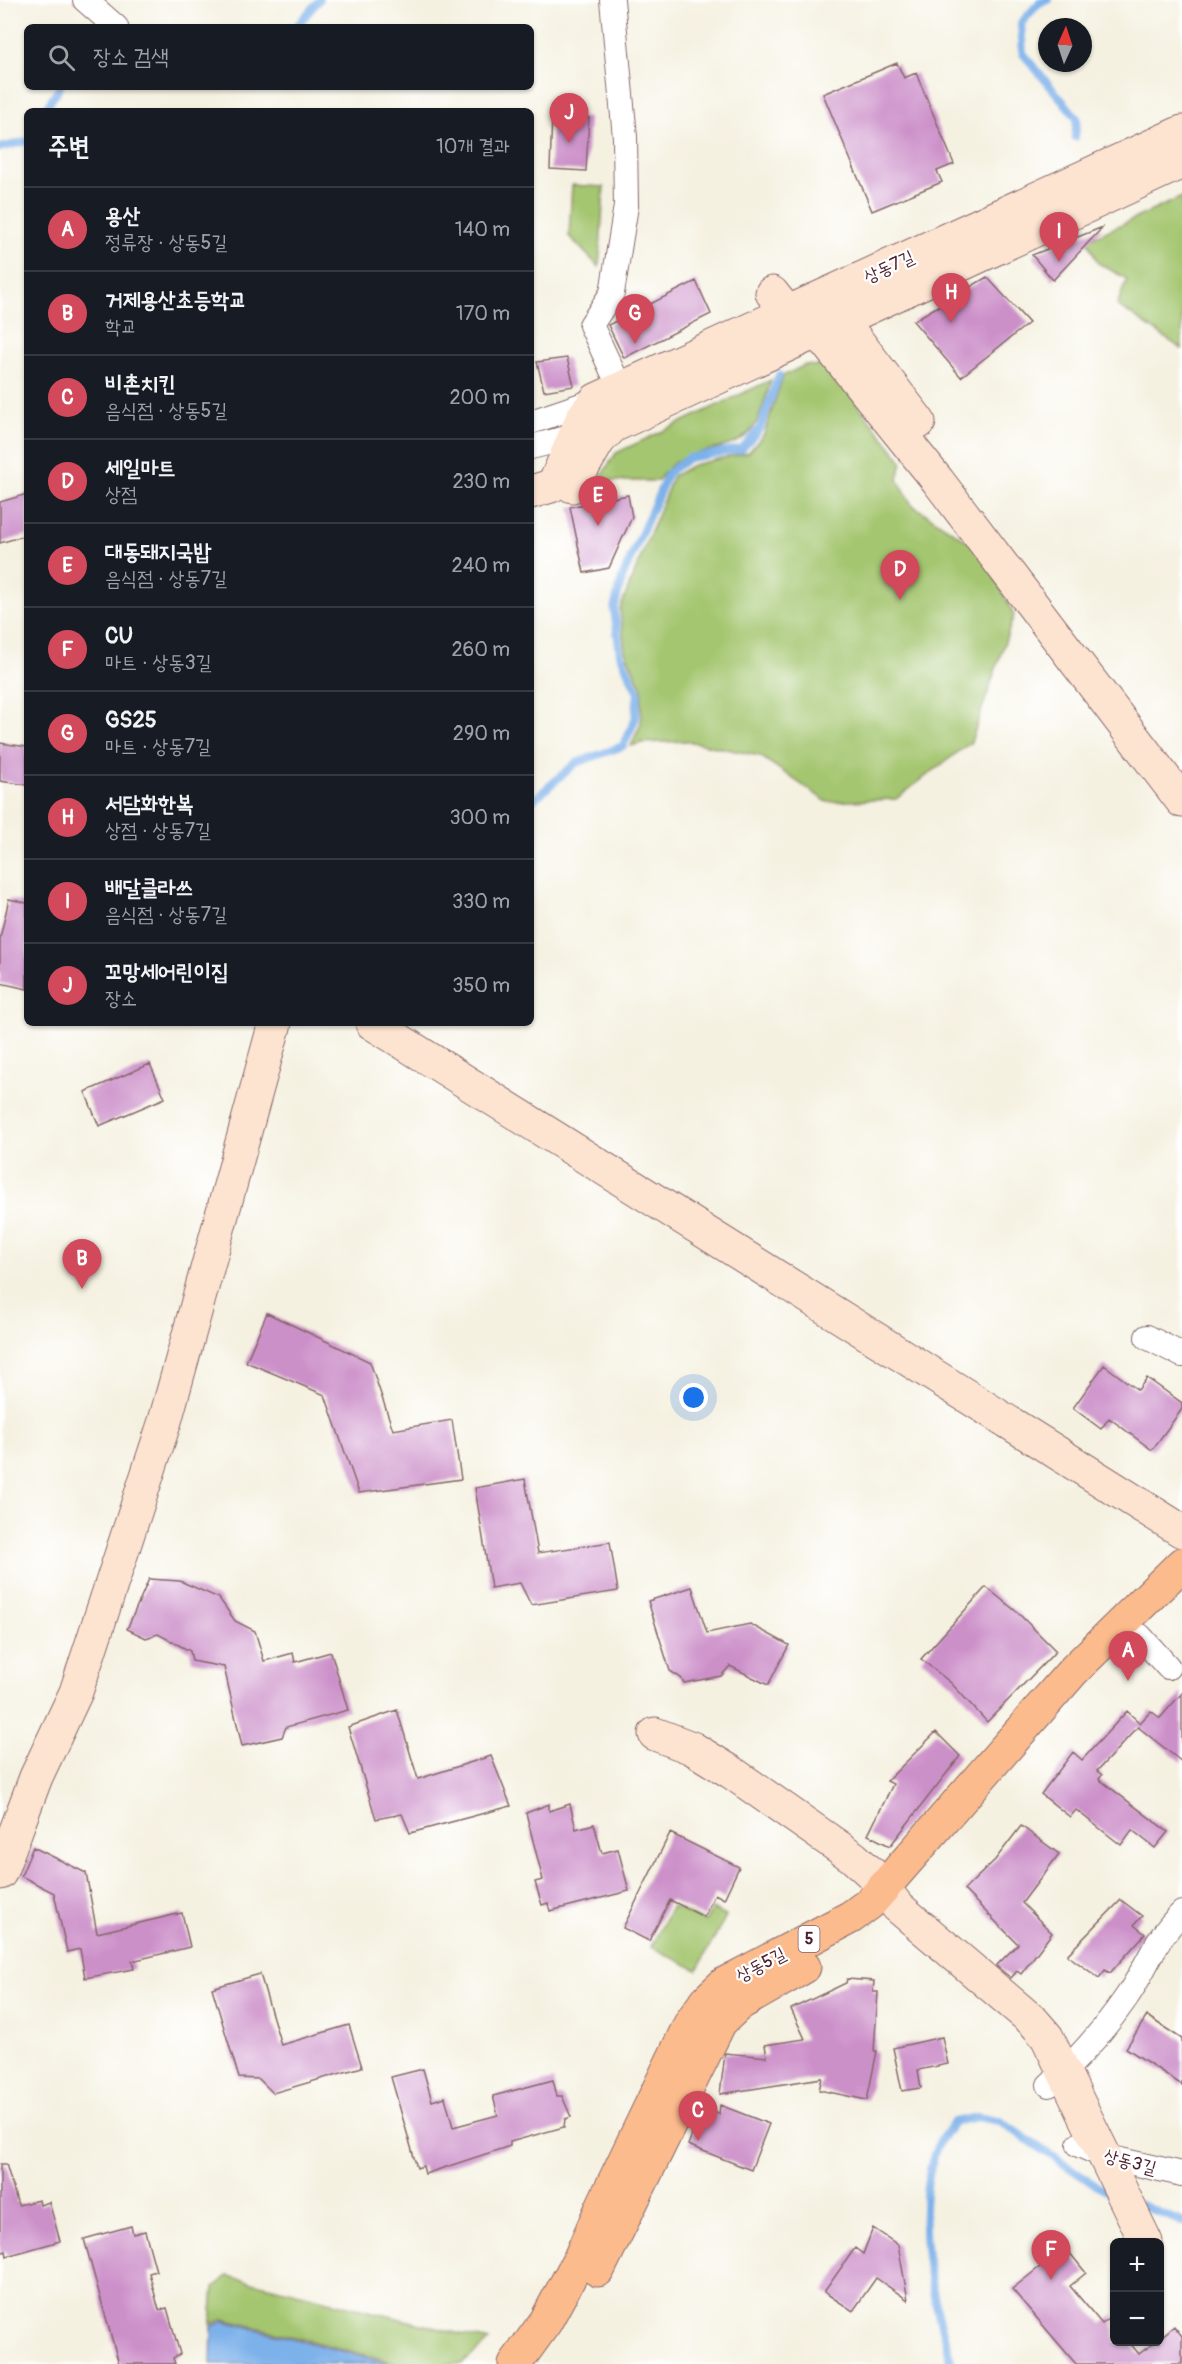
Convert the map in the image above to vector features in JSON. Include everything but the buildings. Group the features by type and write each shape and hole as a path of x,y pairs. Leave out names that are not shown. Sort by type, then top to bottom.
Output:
{"main road":[{"name":"상동5길","path":"515,2364 546,2321 580,2258 603,2205 698,2011 724,1984 851,1917 884,1904 1073,1671 1182,1564"},
{"name":"상동5길","path":"541,2364 600,2266 720,2022 739,2004 884,1904 1016,1765 1088,1683 1140,1636 1182,1593"}],"street":[{"path":"84,0 112,24"},
{"path":"541,498 563,466 588,408 609,395 591,325 612,293 626,206 625,137 612,0"},
{"name":"상동7길","path":"534,421 609,395 803,308 1182,132"},
{"name":"상동7길","path":"541,498 558,504 569,491 599,440 618,424 803,308 1182,162"},
{"path":"803,308 1182,767"},
{"path":"803,308 825,341 939,481 1182,801"},
{"name":"상동7길","path":"534,447 618,424"},
{"path":"534,450 549,464 552,478 541,498"},
{"path":"0,1817 65,1668 148,1419 254,1026"},
{"path":"0,1873 36,1776 76,1692 161,1432 274,1026"},
{"path":"377,1026 1182,1531"},
{"path":"413,1026 1029,1407 1182,1507"},
{"path":"1147,1337 1182,1355"},
{"path":"1140,1636 1168,1667"},
{"path":"652,1742 692,1748 731,1772 853,1857 884,1904 1030,2048 1057,2078 1107,2179 1144,2238"},
{"path":"1057,2078 1126,1998 1165,1928 1182,1913"},
{"name":"상동3길","path":"1107,2179 1182,2174"},
{"path":"1107,2179 1122,2238"}],"green space":[{"path":"572,185 604,187 599,267 569,236"},
{"path":"1182,197 1182,349 1117,305 1127,279 1098,263 1087,240"},
{"path":"805,365 828,367 902,461 898,480 912,505 980,549 1014,615 971,742 896,799 827,802 760,756 687,741 641,743 631,746 641,723 642,689 625,651 620,609 673,476 693,465 749,452 764,434 783,376"},
{"path":"771,380 759,418 743,438 719,448 680,459 658,481 598,481 616,453"},
{"path":"672,1906 705,1922 712,1909 726,1916 697,1970 651,1947"},
{"path":"228,2276 489,2341 462,2364 401,2364 224,2319 211,2324 214,2287"}],"water":[{"path":"225,2321 393,2364 211,2364 212,2326"}],"waterway":[{"path":"299,24 319,0"},
{"path":"1048,0 1039,3 1021,23 1023,54 1077,118 1075,137"},
{"path":"46,108 58,90"},
{"path":"0,148 24,142"},
{"path":"534,799 576,763 623,746 635,720 638,693 620,654 614,609 622,578 668,473 688,458 742,449 760,428 779,375"},
{"path":"952,2364 927,2257 925,2203 936,2149 954,2122 977,2117 1000,2121 1092,2183 1111,2192"},
{"path":"1141,2205 1182,2222"}],"place":[{"name":"꼬망세어린이집","path":"569,143"},
{"name":"배달클라쓰","path":"1059,262"},
{"name":"서담화한복","path":"951,323"},
{"name":"GS25","path":"635,344"},
{"name":"대동돼지국밥","path":"598,526"},
{"name":"세일마트","path":"900,600"},
{"name":"거제용산초등학교","path":"82,1289"},
{"name":"용산","path":"1128,1681"},
{"name":"비촌치킨","path":"698,2141"},
{"name":"CU","path":"1051,2280"}]}
